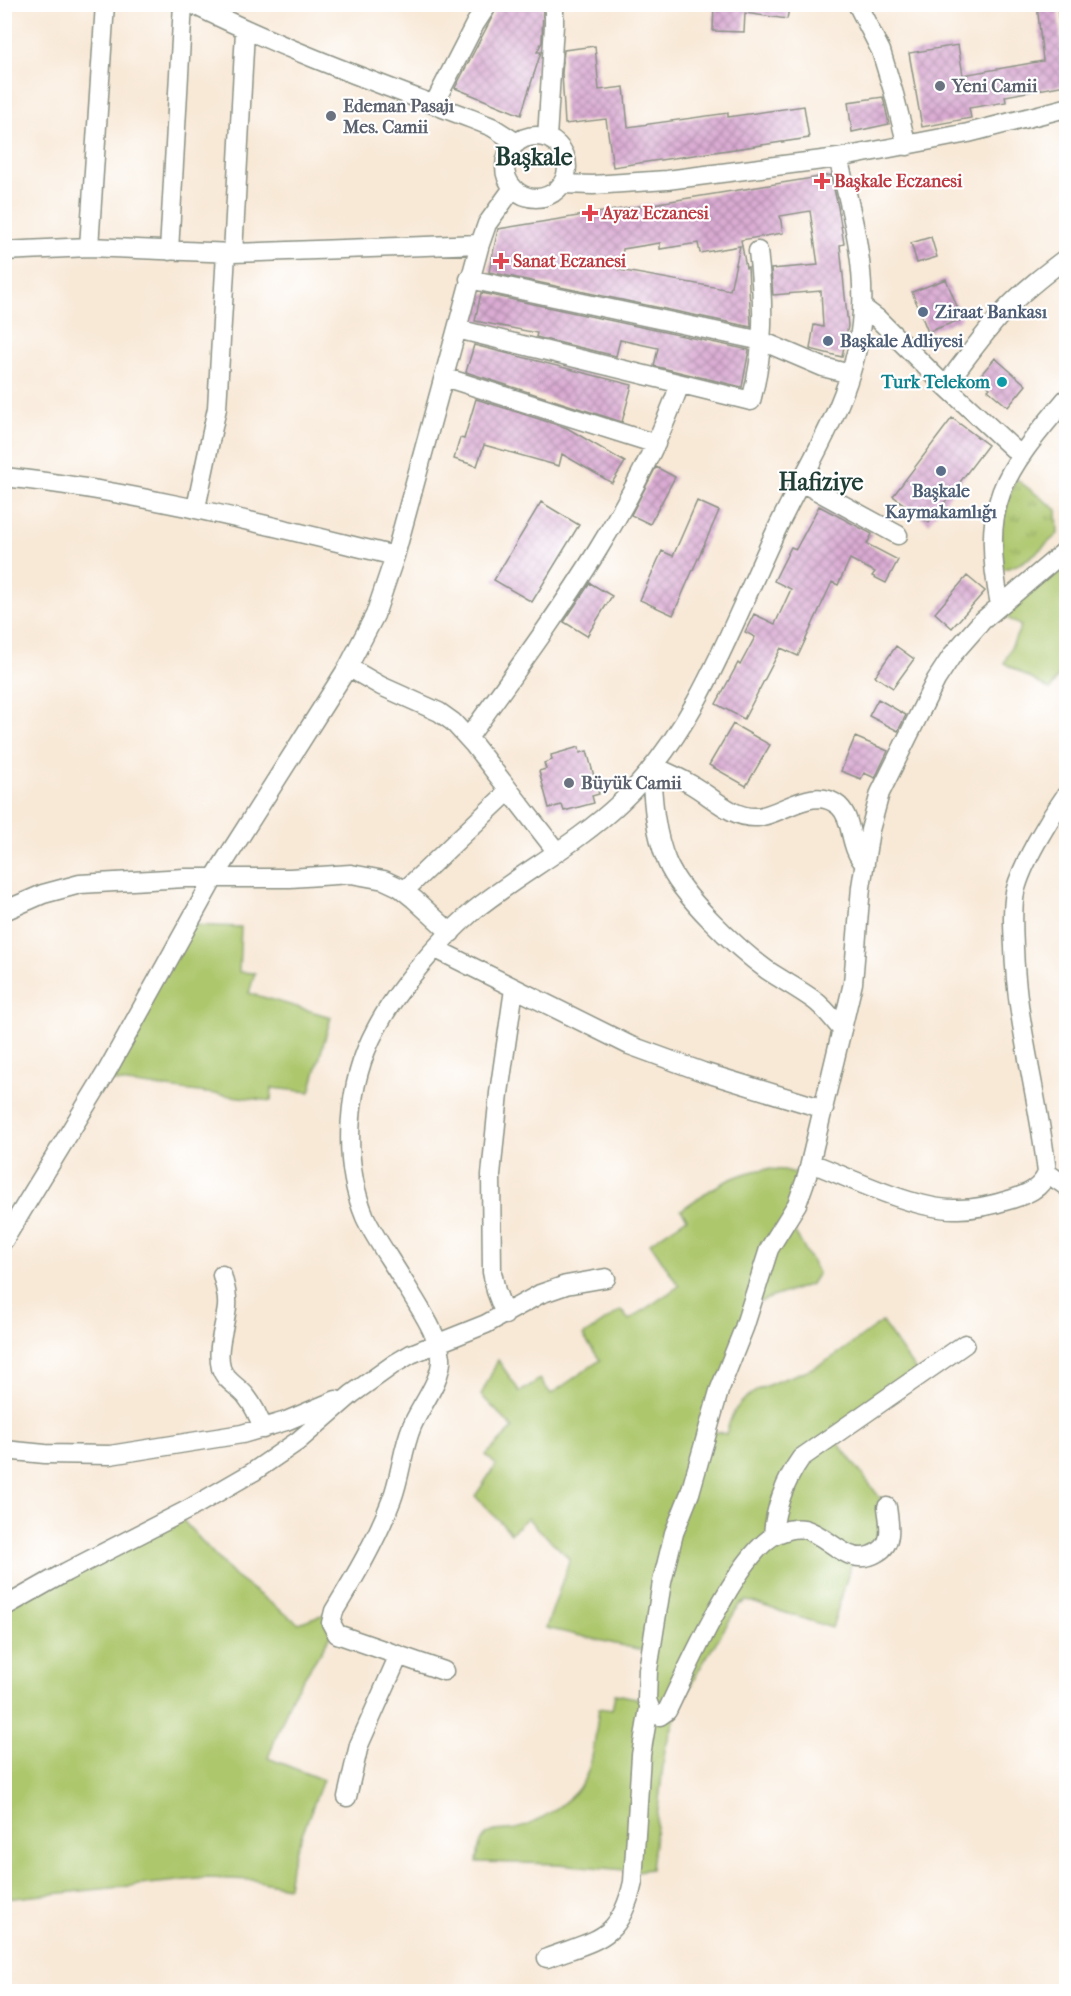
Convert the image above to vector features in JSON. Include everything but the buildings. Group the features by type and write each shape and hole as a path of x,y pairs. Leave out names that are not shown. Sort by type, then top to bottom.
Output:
{"street":[{"path":"89,247 105,4"},
{"path":"169,251 183,4"},
{"path":"192,4 225,12 245,31 345,72 492,127 517,143"},
{"path":"434,104 488,4"},
{"path":"547,138 554,4"},
{"path":"857,4 885,61 907,146"},
{"path":"196,508 217,408 245,31"},
{"path":"562,184 667,180 838,158 907,146 1066,108"},
{"path":"531,137 547,138 559,147 567,160 567,170 562,184 551,195 536,199 526,197 513,188 506,175 505,165 508,155 517,143 531,137"},
{"path":"444,1671 347,1639 337,1634 332,1628 332,1617 373,1544 393,1497 409,1432 440,1366 441,1359 437,1344 414,1298 372,1231 356,1192 351,1132 361,1069 375,1030 399,993 436,949 481,906 619,804 653,769 679,730 716,664 776,532 833,416 850,374 859,338 861,307 859,252 838,158"},
{"path":"4,1240 107,1071 214,878 348,667 375,615 395,556 480,244 490,218 513,188"},
{"path":"4,251 89,247 229,253 480,244"},
{"path":"457,329 751,401 760,363 762,341 762,286 758,251"},
{"path":"945,386 1007,308 1066,258"},
{"path":"469,279 762,341 823,367 850,374"},
{"path":"861,307 878,319 945,386 1020,455"},
{"path":"444,377 656,444"},
{"path":"468,738 583,574 622,511 656,444 680,384"},
{"path":"1000,605 992,554 992,531 999,497 1020,455 1066,399"},
{"path":"4,477 106,490 196,508 395,556"},
{"path":"801,482 897,535"},
{"path":"547,1958 601,1938 612,1930 628,1901 633,1882 641,1755 649,1708 646,1688 650,1652 666,1562 674,1533 690,1493 719,1391 744,1328 764,1262 776,1235 803,1191 811,1163 852,983 865,864 872,820 880,793 936,680 965,639 1000,605 1066,550"},
{"path":"348,667 381,686 439,712 453,722 557,852"},
{"path":"653,769 693,786 736,813 746,816 766,815 810,799 831,802 843,813 856,852 865,864"},
{"path":"653,769 654,805 661,846 682,888 736,945 768,970 813,999 842,1030"},
{"path":"404,891 509,791"},
{"path":"811,1163 909,1200 937,1208 955,1209 996,1204 1036,1189 1045,1179 1047,1173 1040,1121 1017,997 1013,912 1016,890 1024,867 1066,795"},
{"path":"4,911 43,894 80,884 351,874 384,880 404,891 451,933"},
{"path":"436,949 629,1045 663,1059 824,1108"},
{"path":"505,1315 492,1272 491,1175 499,1093 514,989"},
{"path":"1047,1173 1066,1186"},
{"path":"222,1275 227,1305 220,1348 221,1368 228,1379 244,1393 252,1404 263,1429"},
{"path":"4,1607 66,1572 189,1509 253,1472 298,1442 352,1394 394,1364 505,1315 540,1294 606,1278"},
{"path":"773,1536 788,1482 801,1458 965,1344"},
{"path":"4,1450 45,1454 110,1455 219,1438 263,1429 296,1418 352,1394"},
{"path":"649,1708 656,1716 667,1711 690,1661 736,1580 760,1546 773,1536 792,1529 804,1529 816,1534 845,1554 862,1558 882,1550 887,1543 890,1530 887,1506"},
{"path":"347,1797 359,1745 399,1655"}],"green space":[{"path":"1016,479 1057,510 1058,534 1025,561 1002,569 1000,521"},
{"path":"1066,550 1066,663 1050,690 1004,663 1021,626 994,610"},
{"path":"188,925 241,927 239,972 255,973 249,993 331,1017 310,1092 272,1088 271,1101 102,1080"},
{"path":"766,1169 784,1170 807,1176 787,1218 818,1273 811,1284 752,1304 708,1430 726,1434 734,1412 750,1395 772,1383 826,1362 882,1322 919,1375 832,1435 887,1507 887,1543 853,1558 832,1628 752,1602 746,1601 739,1605 678,1709 665,1749 651,1869 636,1871 558,1864 477,1862 480,1845 488,1833 516,1829 533,1822 561,1805 576,1792 586,1777 589,1767 599,1708 612,1710 615,1694 647,1700 650,1652 546,1628 570,1559 527,1518 511,1533 475,1496 496,1465 486,1455 513,1428 481,1395 498,1360 520,1392 540,1379 551,1394 600,1360 583,1336 621,1310 629,1320 679,1286 650,1243 687,1218 681,1210 711,1190 742,1174"},
{"path":"177,1514 234,1576 298,1623 334,1611 334,1631 292,1696 268,1758 323,1780 292,1860 288,1887 253,1880 207,1878 5,1899 4,1607"}],"place":[{"name":"Yeni Camii","path":"940,86"},
{"name":"Edeman Pasajı Mes. Camii","path":"331,116"},
{"name":"Başkale Eczanesi","path":"822,181"},
{"name":"Ayaz Eczanesi","path":"590,213"},
{"name":"Sanat Eczanesi","path":"501,261"},
{"name":"Ziraat Bankası","path":"923,312"},
{"name":"Başkale Adliyesi","path":"828,341"},
{"name":"Turk Telekom","path":"1002,382"},
{"name":"Başkale Kaymakamlığı","path":"941,471"},
{"name":"Büyük Camii","path":"569,783"}],"district":[{"name":"Başkale","path":"534,157"},
{"name":"Hafiziye","path":"821,482"}]}
